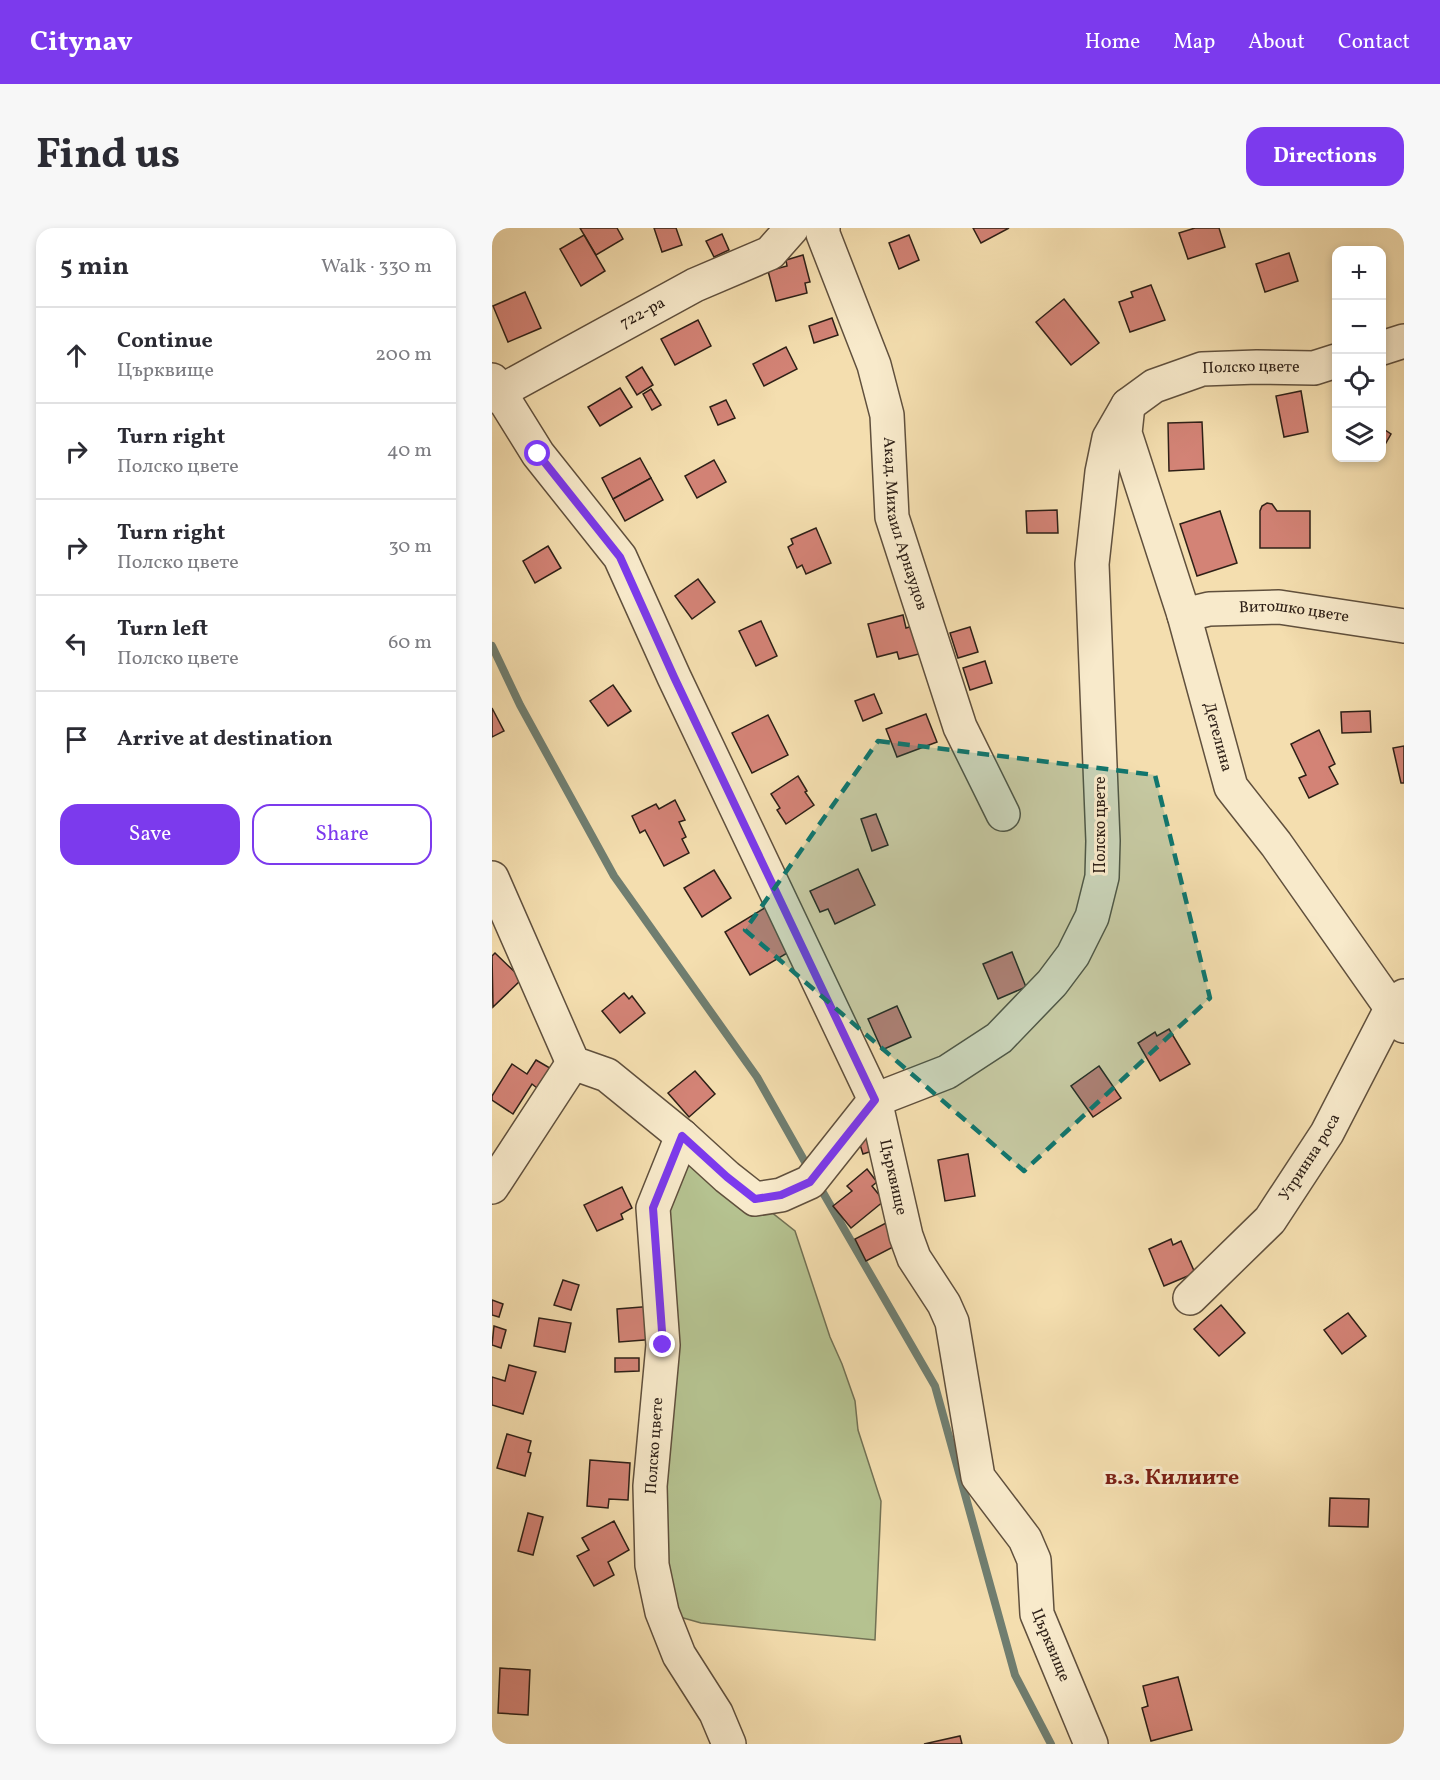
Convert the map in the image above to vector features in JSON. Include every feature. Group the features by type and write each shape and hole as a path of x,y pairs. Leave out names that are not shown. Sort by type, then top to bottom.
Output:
{"street":[{"name":"722-ра","path":"494,389 695,285 770,253 792,228"},
{"name":"Акад. Михаил Арнаудов","path":"823,228 823,234 874,365 887,415 891,518 960,727 1003,814"},
{"path":"1386,347 1404,341"},
{"name":"Полско цвете","path":"875,1100 947,1072 999,1038 1052,984 1073,956 1092,917 1102,877 1103,841 1092,564 1102,472 1109,438 1128,405 1154,386 1202,369 1314,368 1332,362"},
{"name":"Църквище","path":"494,389 538,454 620,557 684,698 875,1100 906,1236 914,1258 944,1304 952,1322 978,1477 1025,1539 1034,1560 1037,1614 1091,1744"},
{"name":"Детелина","path":"1128,405 1125,433 1184,615 1231,787 1400,1010"},
{"name":"Витошко цвете","path":"1184,615 1209,609 1279,607 1404,626"},
{"path":"492,878 573,1063 607,1075 755,1199 781,1195 810,1182 875,1100"},
{"name":"Утринна роса","path":"1190,1298 1270,1220 1327,1133 1400,1010"},
{"path":"492,1186 573,1063"},
{"name":"Полско цвете","path":"682,1136 653,1208 663,1345 650,1486 652,1565 662,1612 679,1655 716,1713 729,1744"}],"highlighted area":[{"path":"878,741 1155,775 1210,998 1024,1171 745,930"}],"green space":[{"path":"682,1136 727,1177 795,1231 830,1337 855,1401 858,1430 881,1501 875,1640 701,1623 662,1612 653,1208"}],"building":[{"path":"580,228 617,228 623,239 596,255"},
{"path":"654,228 676,228 682,245 662,252"},
{"path":"973,228 1009,228 981,243"},
{"path":"1195,228 1219,228 1225,247 1188,259 1179,233"},
{"path":"722,234 729,250 714,257 706,241"},
{"path":"584,235 605,271 581,286 560,249"},
{"path":"909,235 919,260 899,269 889,243"},
{"path":"1289,253 1298,281 1265,292 1256,264"},
{"path":"803,255 810,282 805,283 807,293 776,301 768,271 787,266 786,260"},
{"path":"1151,285 1165,320 1130,332 1119,302 1133,297 1131,292"},
{"path":"525,292 541,328 508,342 493,306"},
{"path":"1064,299 1099,343 1071,365 1036,322"},
{"path":"832,318 838,335 814,343 809,326"},
{"path":"698,320 711,346 675,365 661,339"},
{"path":"786,347 797,369 764,386 753,364"},
{"path":"642,367 653,385 637,395 626,377"},
{"path":"620,388 632,407 600,426 588,407"},
{"path":"651,389 661,405 652,410 643,394"},
{"path":"1301,391 1308,432 1284,437 1276,396"},
{"path":"726,400 735,418 718,425 710,407"},
{"path":"1202,422 1204,469 1169,471 1168,423"},
{"path":"1386,431 1391,434 1386,443"},
{"path":"640,458 651,478 613,499 602,478"},
{"path":"714,460 726,482 697,498 685,476"},
{"path":"651,478 663,500 625,521 613,499"},
{"path":"1267,503 1272,504 1277,511 1310,511 1310,548 1260,548 1260,511"},
{"path":"1057,510 1058,533 1027,533 1026,511"},
{"path":"1220,511 1237,563 1197,576 1180,524"},
{"path":"816,528 831,563 806,574 802,565 797,568 788,547 793,544 791,539"},
{"path":"548,546 561,568 535,583 523,561"},
{"path":"698,579 715,602 692,619 675,596"},
{"path":"903,615 906,628 913,626 919,654 899,659 897,652 877,657 868,624"},
{"path":"761,621 777,656 756,666 739,631"},
{"path":"970,627 978,652 958,658 950,633"},
{"path":"985,661 992,683 970,690 963,668"},
{"path":"613,685 631,711 608,726 590,701"},
{"path":"874,694 882,713 863,721 855,701"},
{"path":"492,708 504,731 492,737"},
{"path":"1370,711 1371,732 1342,733 1341,712"},
{"path":"926,714 937,742 897,757 886,729"},
{"path":"768,715 788,755 752,773 732,733"},
{"path":"1319,730 1335,764 1329,767 1338,784 1309,798 1299,778 1306,775 1291,744"},
{"path":"1404,746 1404,783 1401,783 1393,748"},
{"path":"798,776 814,805 786,824 771,794"},
{"path":"675,800 685,820 679,822 686,837 682,839 689,853 664,866 645,830 640,833 632,816 656,804 659,809"},
{"path":"876,814 888,845 872,851 861,819"},
{"path":"858,869 875,905 835,924 828,909 820,912 810,891"},
{"path":"714,870 731,898 702,917 684,888"},
{"path":"768,906 794,949 750,975 725,932"},
{"path":"1012,952 1026,987 998,999 983,964"},
{"path":"495,953 522,979 493,1007 492,956"},
{"path":"624,993 629,999 632,996 645,1013 620,1033 602,1011"},
{"path":"897,1006 911,1037 882,1050 868,1019"},
{"path":"1169,1029 1190,1064 1160,1081 1138,1043 1155,1032 1157,1036"},
{"path":"536,1060 555,1071 542,1092 532,1084 513,1114 492,1100 492,1096 512,1064 527,1074"},
{"path":"1099,1066 1121,1098 1093,1117 1071,1086"},
{"path":"695,1071 715,1094 689,1117 668,1093"},
{"path":"871,1127 878,1149 863,1154 856,1132"},
{"path":"968,1154 975,1196 945,1201 938,1160"},
{"path":"867,1169 877,1182 872,1186 884,1201 851,1228 833,1206 852,1191 847,1186"},
{"path":"622,1187 632,1208 621,1214 623,1219 597,1231 584,1205"},
{"path":"886,1223 897,1245 866,1261 855,1239"},
{"path":"1171,1239 1173,1245 1181,1241 1195,1273 1164,1286 1149,1249"},
{"path":"563,1280 579,1285 571,1310 554,1305"},
{"path":"492,1300 503,1304 499,1317 492,1315"},
{"path":"1221,1305 1245,1333 1219,1356 1194,1329"},
{"path":"654,1306 657,1339 619,1342 617,1309"},
{"path":"1348,1313 1366,1336 1342,1354 1324,1330"},
{"path":"539,1318 571,1323 565,1352 534,1346"},
{"path":"494,1326 506,1330 501,1348 492,1345"},
{"path":"615,1358 639,1358 639,1371 615,1372"},
{"path":"509,1365 536,1372 523,1414 492,1405 492,1377 505,1381"},
{"path":"507,1434 531,1441 528,1452 531,1453 525,1476 497,1468"},
{"path":"590,1460 630,1463 628,1500 609,1499 608,1508 587,1506"},
{"path":"1330,1498 1369,1499 1368,1527 1329,1526"},
{"path":"528,1513 543,1517 533,1555 518,1551"},
{"path":"614,1521 629,1550 608,1562 614,1575 594,1586 577,1556 589,1550 582,1538"},
{"path":"500,1668 530,1670 528,1715 498,1713"},
{"path":"1178,1677 1192,1730 1151,1741 1142,1708 1148,1706 1143,1686"},
{"path":"960,1736 962,1744 924,1744"}],"waterway":[{"path":"492,646 520,705 614,876 757,1077 809,1169"},
{"path":"818,1184 935,1386 1015,1675 1051,1744"}],"district":[{"name":"в.з. Килиите","path":"1172,1478"}],"route":[{"path":"538,454 620,557 674,677 875,1100 810,1182 781,1195 755,1199 682,1136 653,1208 663,1345"}]}
